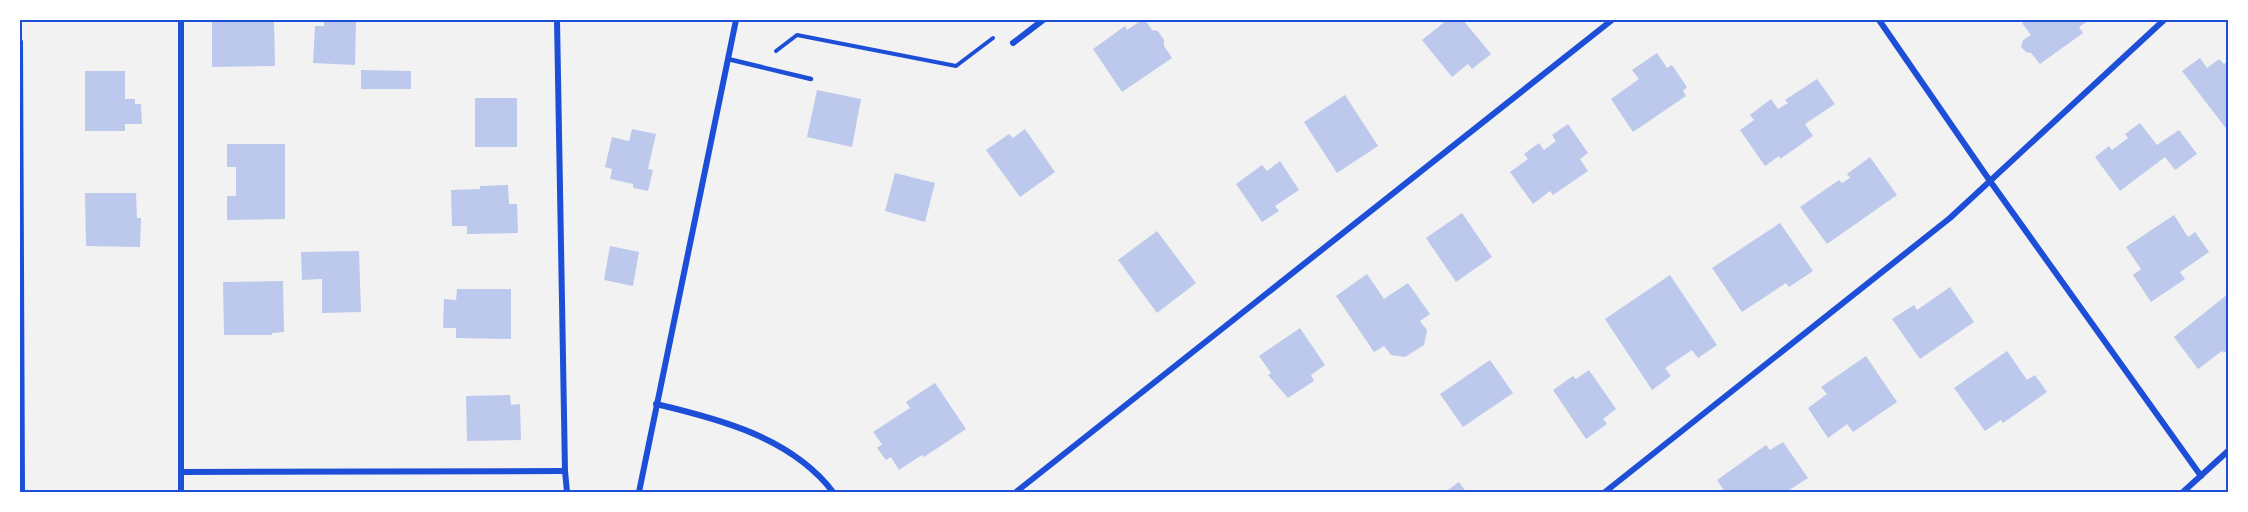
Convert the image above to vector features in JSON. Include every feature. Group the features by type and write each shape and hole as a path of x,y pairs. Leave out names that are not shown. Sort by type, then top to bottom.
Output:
{"street":[{"path":"181,20 181,492"},
{"path":"557,20 567,492"},
{"path":"639,492 736,20"},
{"path":"1013,43 1043,20"},
{"path":"1016,492 1611,20"},
{"path":"1879,20 1990,181 2201,476"},
{"path":"1605,492 1950,218 2164,20"},
{"path":"20,42 22,492"},
{"path":"656,404 738,428 780,446 804,463 833,492"},
{"path":"2184,492 2229,451"},
{"path":"181,472 565,471"}],"lane":[{"path":"728,58 811,79"}],"path":[{"path":"755,65 797,35 956,66 998,34"}],"building":[{"path":"212,20 274,20 275,66 212,67"},
{"path":"324,20 356,20 355,65 313,63 315,26 324,26"},
{"path":"1145,20 1152,30 1158,31 1172,58 1122,92 1093,49 1125,26 1127,30"},
{"path":"1447,20 1463,20 1491,54 1472,69 1468,64 1452,77 1422,40"},
{"path":"2026,20 2089,20 2079,27 2083,33 2040,64 2031,53 2021,47 2023,40 2031,35 2022,23"},
{"path":"1657,53 1667,68 1672,65 1687,87 1683,91 1686,96 1633,132 1611,99 1639,79 1632,70"},
{"path":"2200,58 2207,68 2219,59 2224,64 2228,61 2228,131 2182,71"},
{"path":"361,70 411,71 411,89 361,89"},
{"path":"85,71 125,71 125,99 135,99 135,104 141,104 142,124 125,124 125,131 85,131"},
{"path":"1817,79 1835,104 1805,124 1813,136 1780,159 1779,156 1765,166 1740,130 1754,120 1750,115 1771,99 1778,109 1788,103 1785,100"},
{"path":"817,90 861,99 852,147 807,137"},
{"path":"1345,95 1378,146 1337,173 1304,122"},
{"path":"475,98 517,98 517,147 475,147"},
{"path":"2140,123 2157,145 2179,130 2197,154 2175,170 2165,157 2120,191 2095,157 2109,146 2112,150 2128,138 2125,134"},
{"path":"1568,124 1588,153 1580,159 1588,171 1553,195 1550,191 1533,204 1510,172 1528,159 1524,154 1539,143 1544,150 1556,141 1552,135"},
{"path":"632,129 656,134 648,169 653,170 648,191 633,188 633,184 610,179 612,169 605,167 612,137 629,141"},
{"path":"1025,129 1055,172 1020,197 986,150 1009,134 1013,138"},
{"path":"227,144 285,144 285,219 227,220 227,196 236,196 236,167 227,167"},
{"path":"1870,157 1897,195 1827,244 1800,207 1839,180 1842,183 1850,178 1847,174"},
{"path":"1280,161 1299,190 1275,206 1279,211 1262,222 1236,184 1262,165 1267,171"},
{"path":"895,173 935,183 925,222 885,211"},
{"path":"508,185 509,204 517,204 518,233 467,234 467,226 452,226 451,190"},
{"path":"85,193 136,193 137,218 141,218 140,247 86,246"},
{"path":"1462,213 1492,257 1456,282 1426,238"},
{"path":"2174,215 2188,237 2195,232 2209,252 2180,272 2185,279 2151,302 2133,275 2141,269 2126,247"},
{"path":"1780,223 1813,271 1789,287 1786,283 1742,312 1712,268"},
{"path":"1157,231 1196,283 1157,313 1118,260"},
{"path":"610,246 639,252 633,286 604,280"},
{"path":"359,251 361,312 322,313 322,279 302,280 301,252"},
{"path":"1367,274 1384,299 1408,283 1430,314 1420,321 1427,330 1424,345 1405,357 1391,355 1384,346 1374,352 1336,296"},
{"path":"1670,275 1717,345 1698,358 1692,350 1665,368 1671,376 1652,390 1605,319"},
{"path":"283,281 284,332 272,333 272,335 224,335 223,282"},
{"path":"1950,287 1974,322 1920,359 1892,319 1914,305 1917,310"},
{"path":"457,289 511,289 511,339 456,338 456,328 443,328 444,299 456,300"},
{"path":"2228,294 2228,349 2198,369 2174,337"},
{"path":"1300,328 1325,365 1311,375 1314,381 1288,398 1268,375 1271,373 1259,356"},
{"path":"2007,351 2027,380 2035,375 2047,392 2003,423 2001,420 1985,431 1954,388"},
{"path":"1866,356 1897,402 1853,432 1847,424 1828,438 1808,408 1827,394 1821,387"},
{"path":"1490,360 1513,393 1463,427 1440,394"},
{"path":"1589,370 1616,409 1603,419 1607,424 1586,439 1553,390 1573,376 1576,379"},
{"path":"935,383 966,429 924,457 922,455 899,470 891,457 886,460 877,448 882,444 873,432 910,408 906,402"},
{"path":"510,395 511,405 520,404 521,440 467,441 466,396"},
{"path":"1783,442 1808,478 1786,492 1725,492 1717,480 1766,445 1770,450"},
{"path":"1459,482 1466,492 1445,492"}]}
